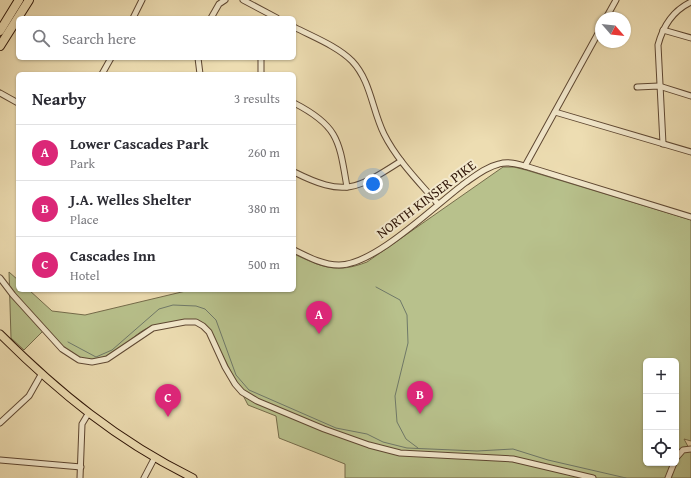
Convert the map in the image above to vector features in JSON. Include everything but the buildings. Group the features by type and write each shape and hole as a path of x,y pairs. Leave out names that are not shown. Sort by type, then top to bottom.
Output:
{"highway":[{"path":"0,31 19,0"},
{"path":"19,16 29,0"},
{"path":"0,46 16,21"}],"main road":[{"path":"0,334 88,414 155,457 193,478"}],"street":[{"path":"134,16 142,0"},
{"path":"213,16 219,4 225,0"},
{"path":"243,0 272,16"},
{"path":"609,12 616,0"},
{"path":"662,144 658,45 663,30 673,14 691,2"},
{"path":"296,28 340,52 356,65 368,86 383,132 401,160 438,204"},
{"path":"663,30 691,38"},
{"path":"526,166 595,39"},
{"path":"103,72 110,60"},
{"path":"198,60 200,72"},
{"path":"261,60 261,72"},
{"path":"637,87 659,86 691,96"},
{"path":"0,93 16,101"},
{"path":"296,104 314,114 331,130 340,148 347,187"},
{"path":"555,112 691,152"},
{"path":"296,173 333,188 347,187 367,181 401,160"},
{"name":"NORTH KINSER PIKE","path":"296,251 325,263 338,265 354,263 368,258 387,245 472,177 491,166 510,163 526,166 691,217"},
{"path":"0,278 62,349 79,360 92,362 107,359 148,330 174,324 196,322 204,326 209,332 225,367 242,392 257,401 324,429 376,447 400,453 512,458 593,478"},
{"path":"0,423 29,396 42,373"},
{"path":"80,478 82,424 88,414"},
{"path":"679,455 683,450 691,449"},
{"path":"144,478 155,457"},
{"path":"0,460 81,467"},
{"path":"668,478 673,466"}],"green space":[{"path":"503,167 514,167 526,170 691,220 691,441 684,439 691,452 691,478 345,478 345,464 279,438 276,416 248,405 210,331 203,324 168,324 148,328 121,348 99,359 80,357 62,346 44,330 24,350 11,338 9,272 16,278 16,292 31,292 52,311 85,315 182,292 296,292 296,255 321,265 346,268 367,262"}],"waterway":[{"path":"376,287 400,300 407,315 408,343 395,396 397,422 406,439 418,448"},
{"path":"68,342 96,357 112,350 159,309 173,305 196,306 205,309 216,320 236,375 249,390 336,428 367,434 383,442 407,448 477,451 513,449 548,460 626,478"}],"place":[{"name":"Lower Cascades Park","path":"319,334"},
{"name":"J.A. Welles Shelter","path":"420,414"},
{"name":"Cascades Inn","path":"168,417"}]}
